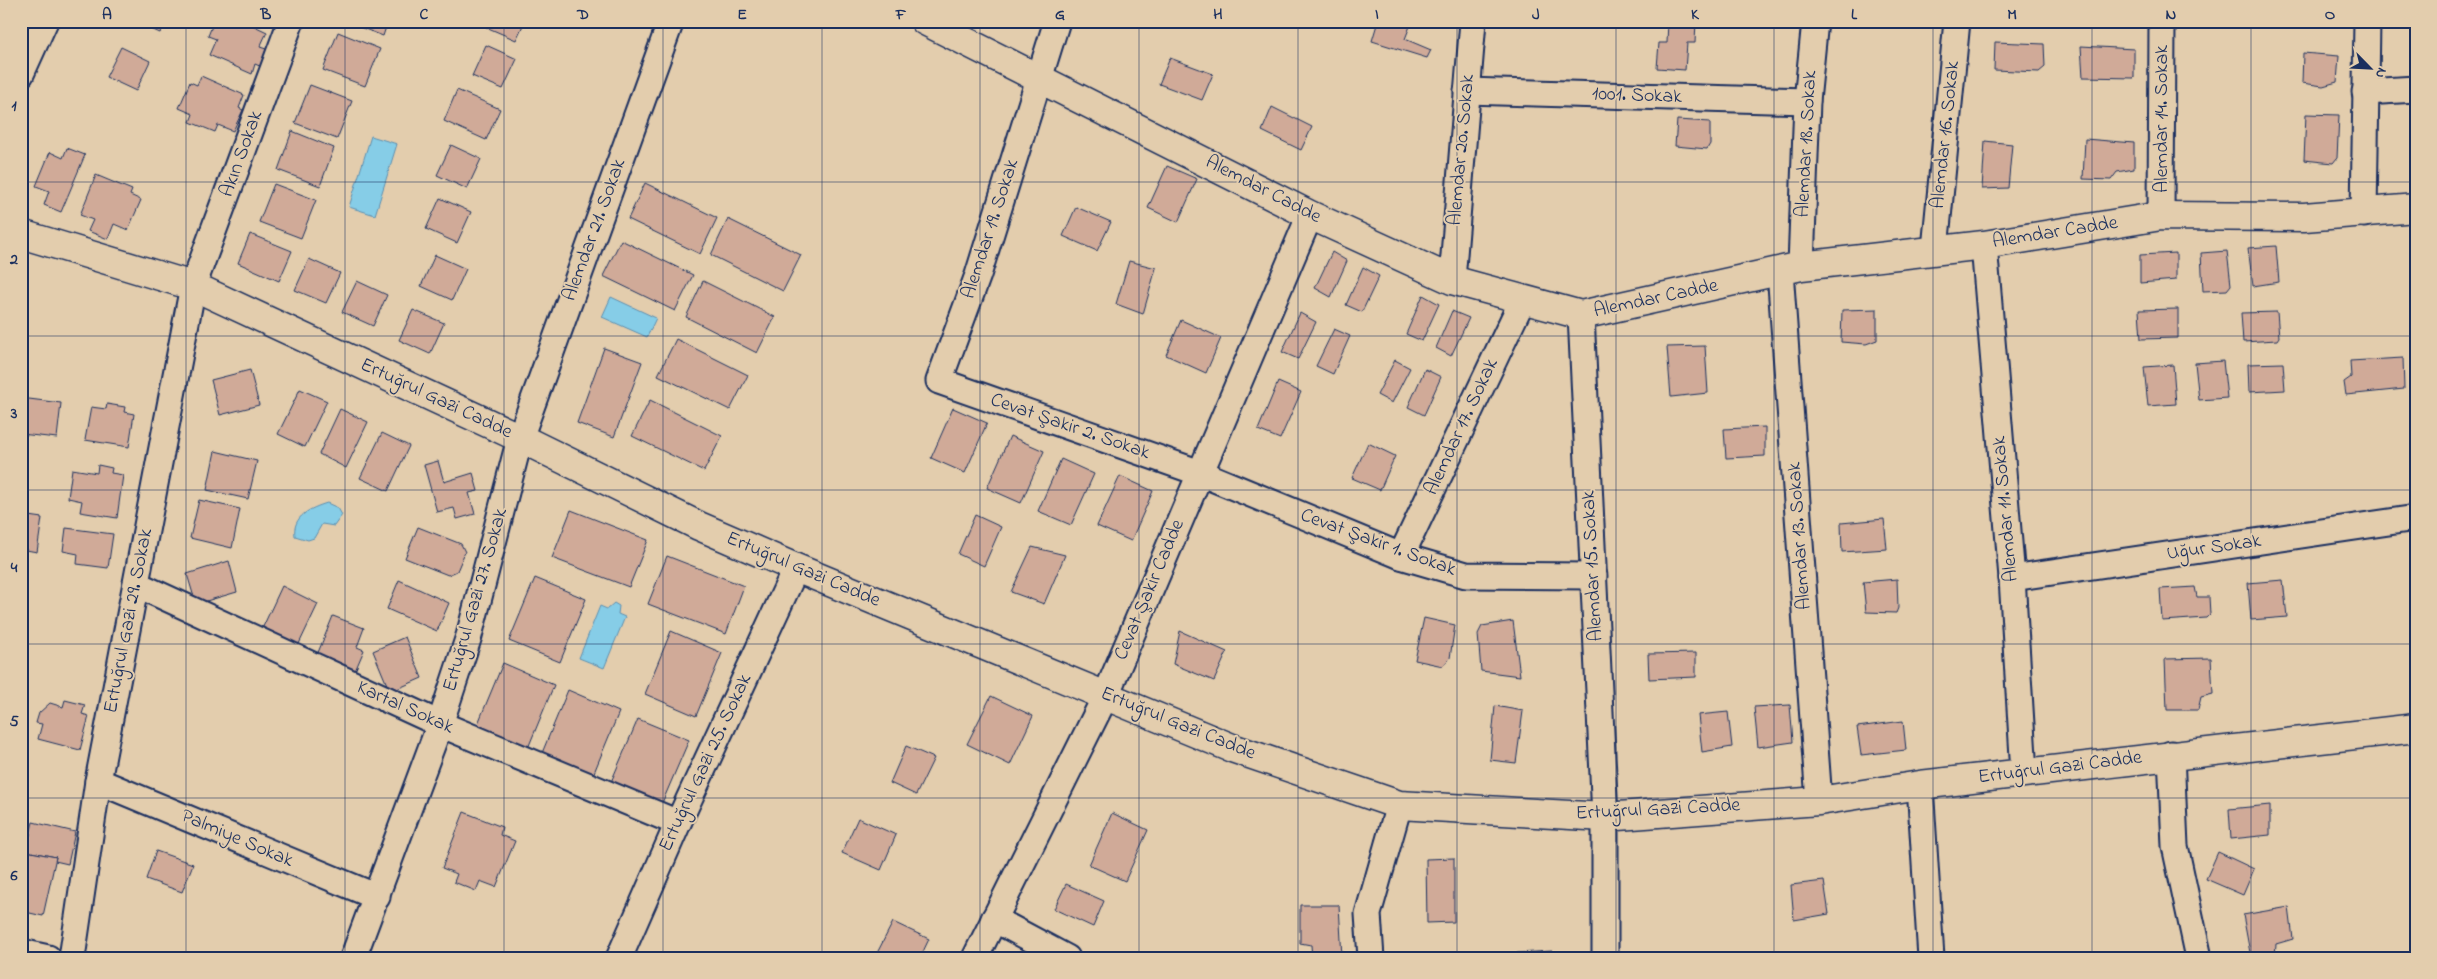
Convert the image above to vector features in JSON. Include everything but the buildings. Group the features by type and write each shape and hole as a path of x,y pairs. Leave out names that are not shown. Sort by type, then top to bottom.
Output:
{"street":[{"path":"21,74 45,21"},
{"name":"Akın Sokak","path":"193,286 291,21"},
{"name":"Alemdar 21. Sokak","path":"520,438 671,21"},
{"name":"Alemdar Cadde","path":"925,21 1310,215 1452,280 1581,315 1791,269 1935,249 1984,245 2161,216 2304,217 2364,214 2416,208"},
{"name":"Alemdar 19. Sokak","path":"939,380 978,275 1057,21"},
{"name":"Alemdar 20. Sokak","path":"1452,280 1473,21"},
{"name":"Alemdar 18. Sokak","path":"1791,269 1816,21"},
{"name":"Alemdar 16. Sokak","path":"1935,249 1957,21"},
{"name":"Alemdar 14. Sokak","path":"2161,216 2162,21"},
{"path":"2364,214 2367,21"},
{"path":"2365,92 2416,89"},
{"name":"1001. Sokak","path":"1467,91 1807,101"},
{"name":"Cevat Şakir Cadde","path":"975,958 1106,695 1310,215"},
{"name":"Ertuğrul Gazi Cadde","path":"21,234 193,286 520,438 699,526 796,568 1232,748 1399,805 1605,816 1819,801 1920,785 2171,754 2416,728"},
{"name":"Alemdar 11. Sokak","path":"1984,245 2012,578 2024,773"},
{"name":"Alemdar 13. Sokak","path":"1791,269 1819,801"},
{"name":"Ertuğrul Gazi 29. Sokak","path":"72,958 98,781 193,286"},
{"name":"Alemdar 17. Sokak","path":"1401,556 1523,299"},
{"name":"Alemdar 15. Sokak","path":"1581,315 1605,816 1605,958"},
{"name":"Cevat Şakir 2. Sokak","path":"939,380 1200,473"},
{"name":"Ertuğrul Gazi 27. Sokak","path":"353,958 440,724 469,636 520,438"},
{"name":"Cevat Şakir 1. Sokak","path":"1200,473 1401,556 1466,575 1594,576"},
{"name":"Uğur Sokak","path":"2012,578 2416,518"},
{"name":"Ertuğrul Gazi 25. Sokak","path":"619,958 678,823 796,568"},
{"name":"Kartal Sokak","path":"136,584 440,724 678,823"},
{"path":"2171,754 2175,846 2199,958"},
{"name":"Palmiye Sokak","path":"98,781 376,897"},
{"path":"1920,785 1931,958"},
{"path":"1371,958 1368,914 1399,805"},
{"path":"994,919 1067,958"},
{"path":"21,952 48,958"}],"water":[{"path":"371,136 397,144 375,215 349,207"},
{"path":"611,297 656,318 647,337 602,317"},
{"path":"327,503 338,508 342,515 334,526 322,524 314,538 308,540 295,536 296,523 300,518 309,510"},
{"path":"614,603 619,606 618,614 625,617 604,668 579,658 600,606 607,609"}]}
